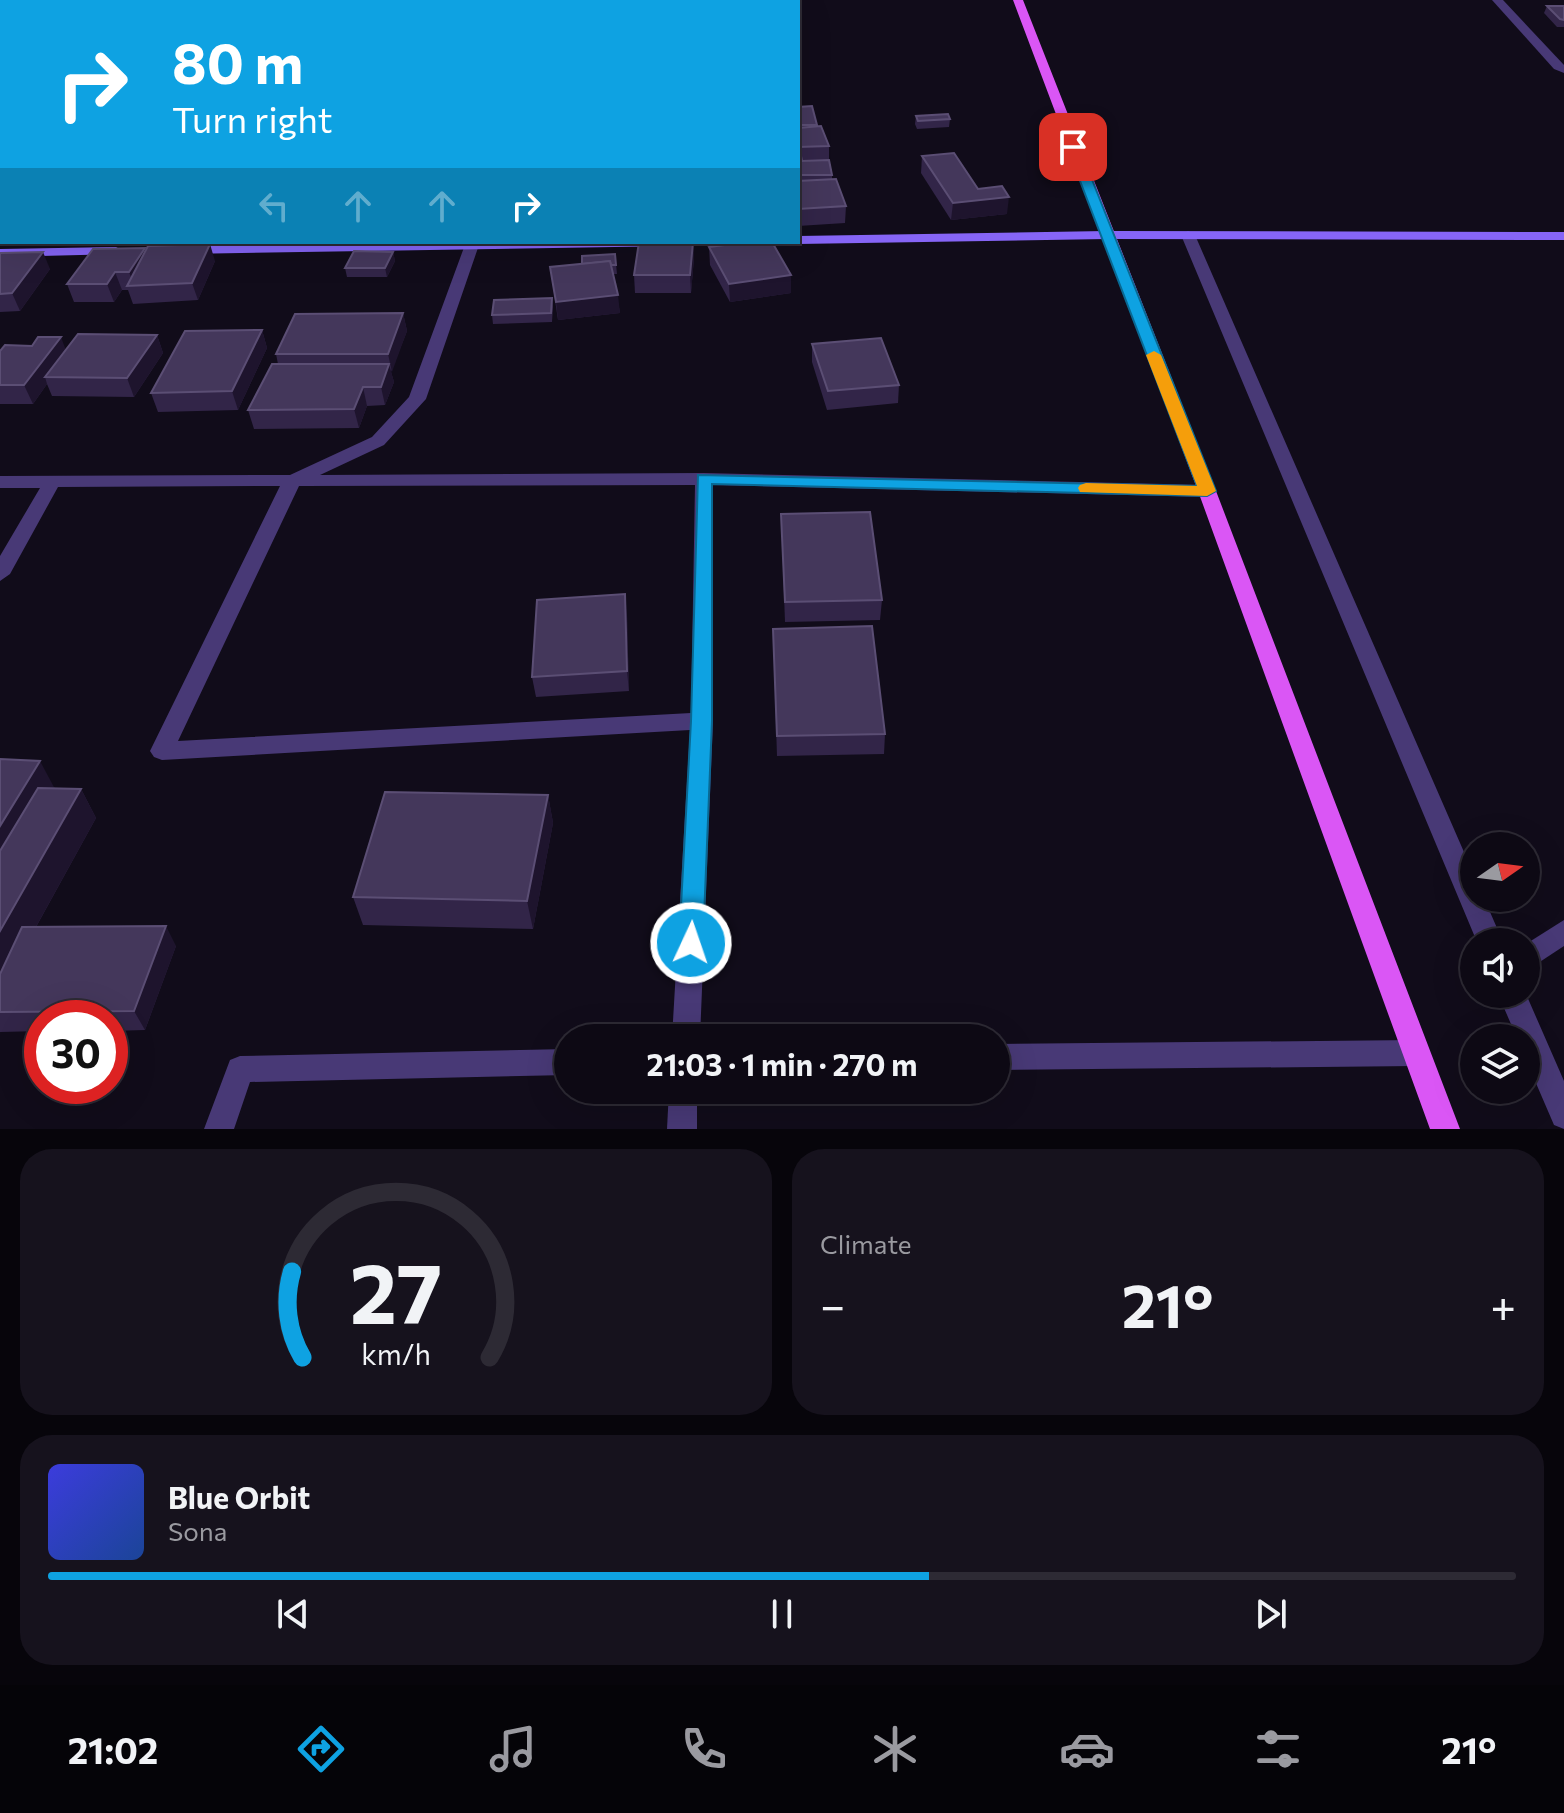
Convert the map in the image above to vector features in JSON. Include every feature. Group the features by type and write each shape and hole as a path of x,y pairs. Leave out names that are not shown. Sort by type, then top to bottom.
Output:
{"main road":[{"path":"1018,0 1207,491 1445,1129"}],"street":[{"path":"1497,0 1564,70"},
{"path":"800,240 1106,235 1564,236"},
{"path":"1188,235 1484,928"},
{"path":"170,250 203,246 472,244 417,399 378,441 292,481 162,751 702,721"},
{"path":"0,253 139,251"},
{"path":"0,482 704,479 1207,491"},
{"path":"687,1024 702,721 704,479"},
{"path":"0,574 52,482"},
{"path":"1540,949 1564,931"},
{"path":"1518,1008 1564,1115"},
{"path":"1010,1057 1416,1053"},
{"path":"219,1129 240,1069 554,1062"},
{"path":"682,1129 683,1104"}],"building":[{"path":"1547,6 1564,6 1564,20 1560,19"},
{"path":"812,106 817,125 800,125 800,107"},
{"path":"948,114 950,119 918,121 916,116"},
{"path":"821,126 829,146 800,147 800,128"},
{"path":"954,153 978,189 1002,186 1009,197 953,203 922,156"},
{"path":"800,156 802,161 829,160 832,175 800,175"},
{"path":"836,179 846,206 800,209 800,181"},
{"path":"210,244 192,283 127,286 148,246"},
{"path":"639,244 693,244 690,275 634,275"},
{"path":"773,244 791,275 729,284 709,247"},
{"path":"145,248 129,272 115,272 107,284 67,284 93,249"},
{"path":"354,251 393,252 385,268 345,268"},
{"path":"43,252 12,293 0,294 0,253"},
{"path":"615,254 616,265 611,265 610,261 582,264 582,256"},
{"path":"610,261 618,295 556,302 550,267"},
{"path":"552,298 551,313 492,315 494,300"},
{"path":"403,313 388,354 276,354 295,314"},
{"path":"262,330 232,391 151,393 185,331"},
{"path":"78,334 157,335 127,378 45,377"},
{"path":"38,337 61,337 24,385 0,385 0,351 5,345 32,346"},
{"path":"881,338 899,385 828,391 812,344"},
{"path":"272,364 389,364 381,387 363,387 354,409 248,410"},
{"path":"870,512 882,600 785,602 781,514"},
{"path":"625,594 627,671 532,677 537,600"},
{"path":"872,626 885,734 777,736 773,629"},
{"path":"0,759 40,761 0,826"},
{"path":"38,788 81,789 0,931 0,851"},
{"path":"385,792 548,795 527,901 353,897"},
{"path":"166,926 134,1011 128,1011 128,1000 24,1000 24,1012 0,1012 0,974 22,927"}],"slow traffic":[{"path":"1086,488 1207,491 1154,355"}],"route":[{"path":"691,943 702,721 704,479 1207,491 1073,147"}]}
